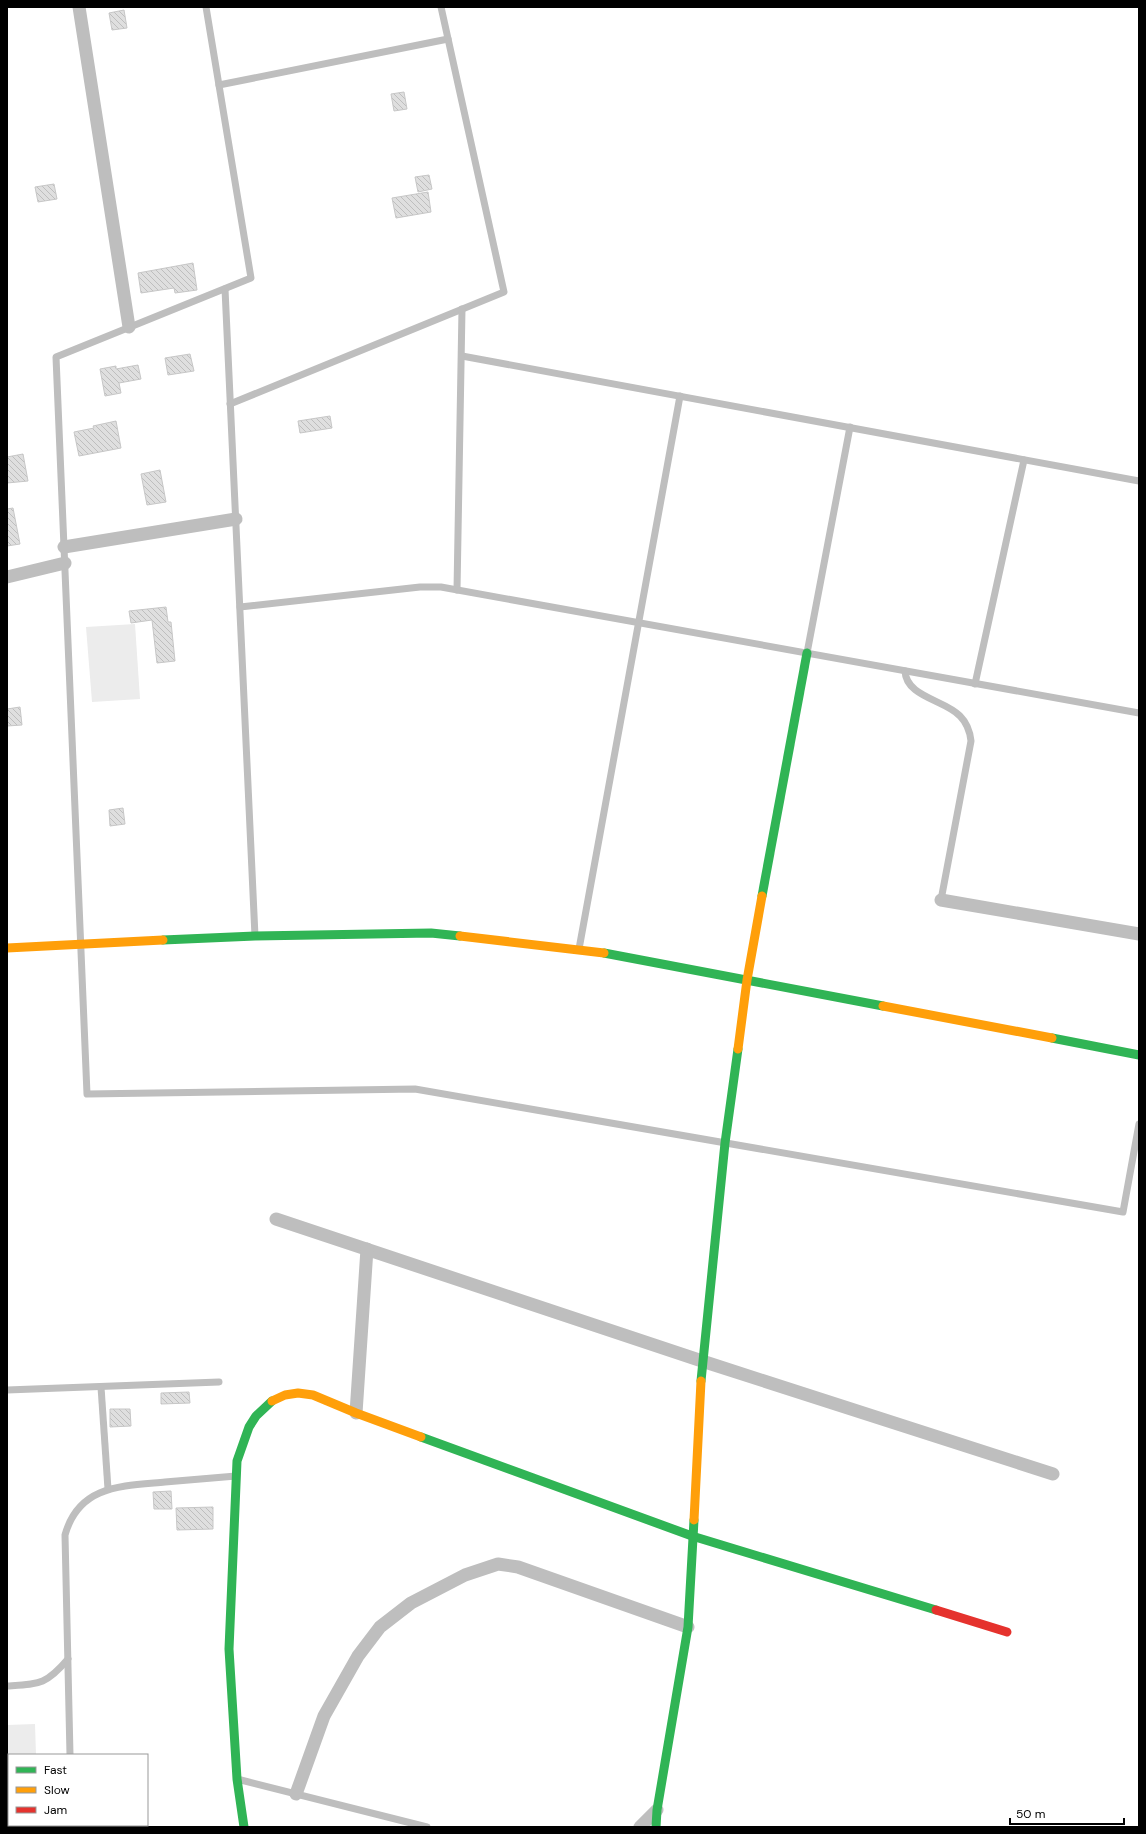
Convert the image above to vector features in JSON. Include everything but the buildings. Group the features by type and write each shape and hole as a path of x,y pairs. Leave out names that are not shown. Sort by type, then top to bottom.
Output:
{"street":[{"path":"78,7 129,328"},
{"path":"64,547 236,519"},
{"path":"7,577 65,563"},
{"path":"656,1827 657,1810 688,1627 702,1361 713,1270 725,1143 747,980 807,653"},
{"path":"941,900 1139,934"},
{"path":"7,948 255,936 431,933 579,949 1139,1055"},
{"path":"276,1219 702,1361 1053,1474"},
{"path":"356,1413 367,1249"},
{"path":"244,1827 237,1779 229,1649 236,1476 239,1449 260,1410 269,1402 281,1396 298,1393 314,1396 356,1413 692,1536 1007,1632"},
{"path":"296,1794 324,1716 358,1656 380,1627 411,1603 465,1575 498,1564 518,1567 688,1627"},
{"path":"640,1827 657,1810"}],"lane":[{"path":"206,7 251,278 56,357 87,1094 415,1089 1123,1212 1139,1124"},
{"path":"230,404 504,292 441,7"},
{"path":"219,86 448,39"},
{"path":"225,289 255,936"},
{"path":"457,590 462,309"},
{"path":"462,356 1139,481"},
{"path":"579,949 680,396"},
{"path":"807,653 850,427"},
{"path":"975,684 1024,460"},
{"path":"240,607 420,586 441,587 1139,713"},
{"path":"905,671 905,678 913,688 956,712 962,717 966,723 971,742 941,900"},
{"path":"7,1390 219,1382"},
{"path":"101,1387 108,1489"},
{"path":"70,1754 65,1535 74,1513 90,1498 117,1486 236,1476"},
{"path":"7,1686 42,1682 54,1674 68,1659"},
{"path":"237,1779 427,1827"}],"shaded area":[{"path":"135,624 140,699 92,702 86,627"},
{"path":"35,1724 36,1754 8,1754 8,1826 39,1827 7,1827 7,1725"}],"traffic: fast":[{"path":"762,896 807,653"},
{"path":"163,940 255,936 431,933 460,936"},
{"path":"604,953 883,1006"},
{"path":"1052,1038 1139,1055"},
{"path":"701,1381 725,1143 738,1049"},
{"path":"244,1827 237,1779 229,1649 237,1461 249,1427 256,1416 272,1401"},
{"path":"421,1437 692,1536 936,1610"},
{"path":"656,1827 657,1810 688,1627 694,1520"}],"traffic: slow":[{"path":"738,1049 747,980 762,896"},
{"path":"460,936 604,953"},
{"path":"7,948 163,940"},
{"path":"883,1006 1052,1038"},
{"path":"694,1520 701,1381"},
{"path":"272,1401 285,1395 298,1393 313,1395 421,1437"}],"traffic: jam":[{"path":"936,1610 1007,1632"}]}
